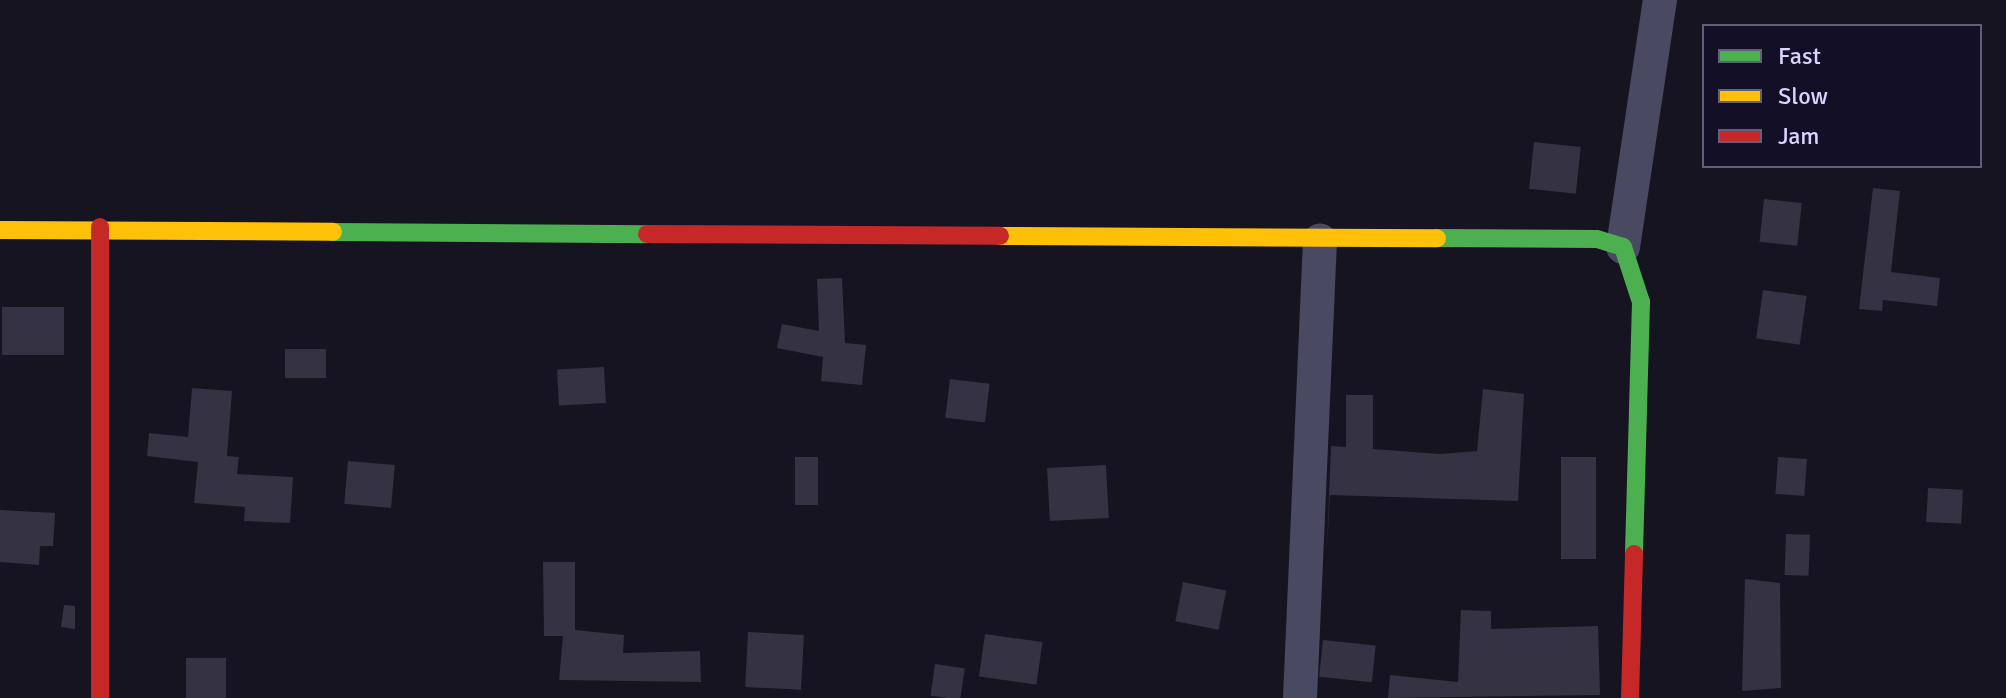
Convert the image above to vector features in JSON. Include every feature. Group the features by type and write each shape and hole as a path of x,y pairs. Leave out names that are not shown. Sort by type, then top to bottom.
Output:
{"street":[{"path":"1630,698 1641,302 1623,247 1660,0"},
{"path":"0,230 100,227 1320,240 1533,237 1623,247"},
{"path":"100,227 100,698"},
{"path":"1300,698 1320,240"}],"building":[{"path":"1534,142 1581,147 1576,194 1529,189"},
{"path":"1873,188 1900,191 1891,272 1940,278 1937,306 1883,300 1882,311 1859,309"},
{"path":"1764,199 1802,203 1797,246 1760,242"},
{"path":"842,278 845,343 866,345 862,385 821,381 823,357 777,348 782,324 819,331 817,279"},
{"path":"1763,290 1807,296 1800,345 1756,339"},
{"path":"2,307 64,307 64,355 2,355"},
{"path":"285,349 326,349 326,378 285,378"},
{"path":"604,367 606,403 559,405 557,369"},
{"path":"950,379 990,384 985,423 945,418"},
{"path":"192,388 232,391 227,456 239,457 237,474 293,477 290,523 244,521 245,507 194,503 198,462 147,456 149,433 188,437"},
{"path":"1483,389 1524,394 1518,501 1330,495 1327,549 1331,446 1346,447 1346,395 1373,395 1373,449 1440,454 1477,451"},
{"path":"795,457 818,457 818,505 795,505"},
{"path":"1561,457 1596,457 1596,559 1561,559"},
{"path":"1778,457 1807,459 1804,496 1775,494"},
{"path":"348,461 395,465 391,508 344,504"},
{"path":"1106,465 1109,518 1050,521 1047,468"},
{"path":"1928,488 1963,490 1961,524 1926,522"},
{"path":"0,510 55,513 53,546 40,546 39,565 0,562"},
{"path":"1786,534 1810,535 1809,576 1785,575"},
{"path":"543,562 575,562 575,630 624,635 623,653 700,651 701,682 559,680 563,636 544,636"},
{"path":"1745,579 1780,583 1781,688 1742,691"},
{"path":"1183,582 1226,590 1219,630 1175,621"},
{"path":"64,605 75,606 75,629 61,627"},
{"path":"1461,610 1491,611 1491,629 1598,626 1600,695 1388,698 1390,675 1458,682"},
{"path":"748,632 804,635 801,690 745,687"},
{"path":"985,634 1042,642 1036,685 979,677"},
{"path":"1323,640 1376,646 1372,682 1319,677"},
{"path":"186,658 226,658 226,698 186,698"},
{"path":"935,664 965,668 961,698 931,696"}],"traffic: fast":[{"path":"333,232 647,234"},
{"path":"1437,238 1597,239 1623,247 1641,302 1634,554"}],"traffic: slow":[{"path":"0,230 333,232"},
{"path":"1000,236 1437,238"}],"traffic: jam":[{"path":"100,227 100,698"},
{"path":"647,234 1000,236"},
{"path":"1630,698 1634,554"}]}
